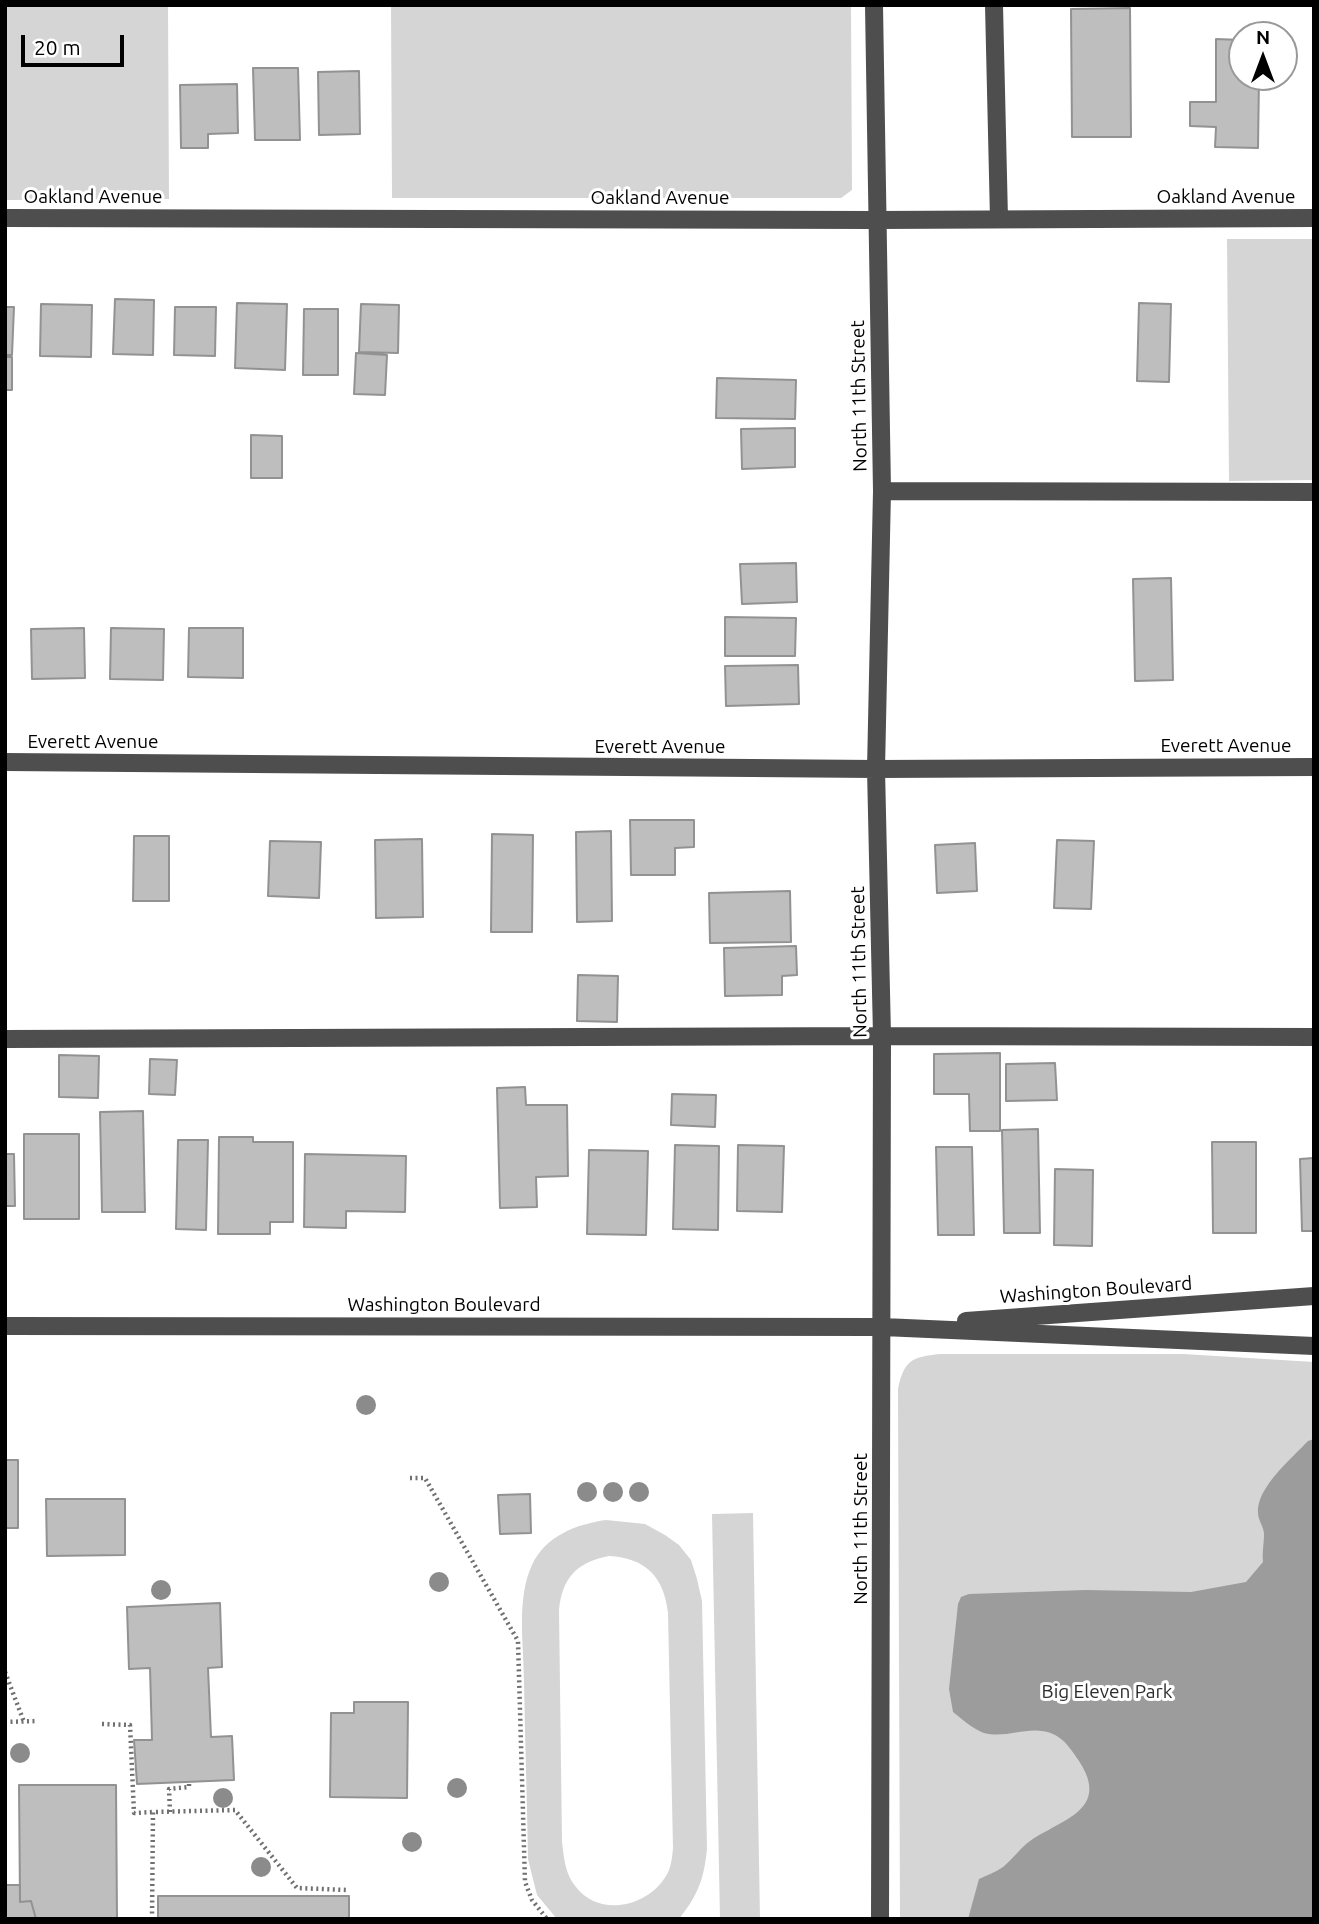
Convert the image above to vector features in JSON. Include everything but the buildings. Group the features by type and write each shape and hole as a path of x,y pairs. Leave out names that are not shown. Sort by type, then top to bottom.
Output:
{"street":[{"name":"North 11th Street","path":"874,5 882,491 876,769 882,1036 880,1919"},
{"path":"994,5 999,219"},
{"name":"Oakland Avenue","path":"5,218 1314,218"},
{"path":"882,491 1314,492"},
{"name":"Everett Avenue","path":"5,762 876,769 1314,767"},
{"path":"5,1039 1314,1037"},
{"name":"Washington Boulevard","path":"883,1327 1314,1296"},
{"name":"Washington Boulevard","path":"5,1326 883,1327 1314,1346"}],"path":[{"path":"410,1478 425,1478 518,1641 525,1882 532,1900 547,1919"},
{"path":"5,1672 24,1722"},
{"path":"5,1722 37,1721"},
{"path":"102,1724 130,1725 134,1813 234,1810 297,1888 347,1890"},
{"path":"170,1812 169,1788 189,1787 189,1782"},
{"path":"152,1919 153,1812"}],"green space":[{"path":"5,5 168,5 169,199 5,200"},
{"path":"391,5 851,5 852,190 841,198 392,198"},
{"path":"1227,239 1314,239 1314,480 1229,481"},
{"name":"Big Eleven Park","path":"940,1354 1183,1354 1314,1362 1314,1919 900,1919 898,1389 903,1372 911,1362"},
{"path":"753,1513 760,1919 720,1919 712,1514"},
{"path":"606,1520 645,1524 679,1545 691,1560 702,1601 707,1849 699,1886 679,1919 557,1919 537,1895 528,1859 522,1623 524,1593 532,1565 545,1546 573,1528","holes":["609,1556 643,1565 651,1572 666,1600 673,1848 668,1872 656,1889 634,1902 609,1905 597,1902 576,1887 569,1877 564,1860 559,1610 568,1580 580,1567"]}],"shaded area":[{"path":"1314,1439 1314,1919 968,1919 979,1879 1003,1867 1030,1841 1078,1811 1086,1802 1089,1791 1087,1778 1079,1761 1057,1736 1036,1730 984,1733 953,1712 949,1689 961,1597 969,1594 1086,1590 1191,1592 1246,1582 1263,1562 1264,1531 1258,1513 1263,1494 1285,1465 1308,1441"}]}
